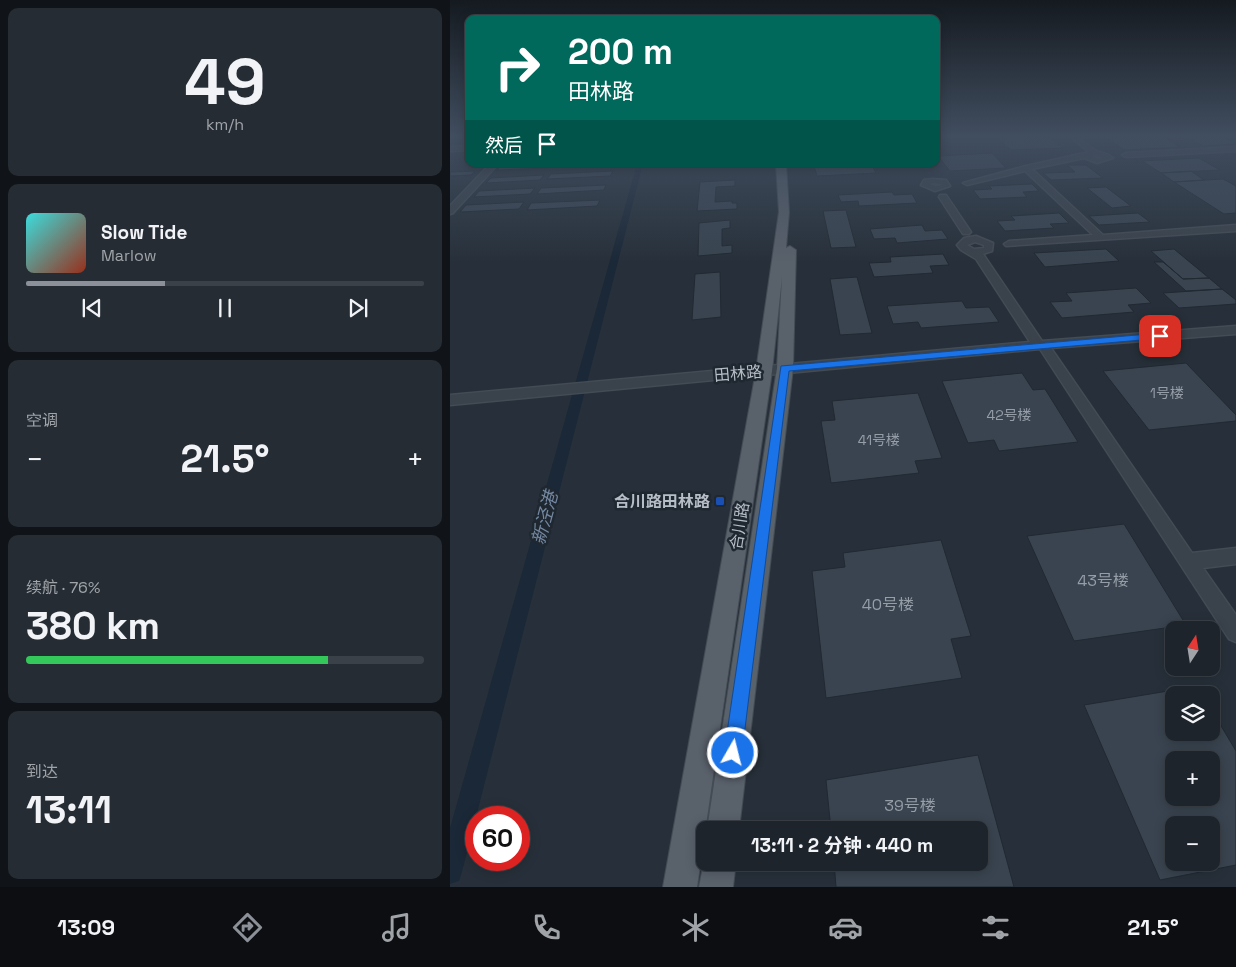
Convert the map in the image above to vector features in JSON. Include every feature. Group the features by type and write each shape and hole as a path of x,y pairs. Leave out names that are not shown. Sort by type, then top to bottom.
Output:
{"main road":[{"name":"合川路","path":"680,887 774,370 784,212 782,178"},
{"name":"合川路","path":"724,821 792,210 789,178"},
{"path":"716,887 718,871"}],"street":[{"path":"450,211 481,178"},
{"path":"986,178 943,188 926,187 925,183 933,181 943,188 966,236 988,243 988,259 1043,345 1236,632"},
{"path":"1037,178 1100,237"},
{"path":"943,188 961,185"},
{"path":"974,252 1010,244 1236,228"},
{"path":"966,236 962,243 963,247 980,257 1043,345"},
{"path":"979,240 1010,244"},
{"name":"田林路","path":"450,400 616,383 1236,330"},
{"path":"1188,562 1236,556"}],"building":[{"path":"491,178 541,178 540,180 486,183"},
{"path":"1049,178 1093,178 1051,180"},
{"path":"1169,178 1204,180 1174,182"},
{"path":"1223,179 1236,186 1236,213 1224,214 1174,182"},
{"path":"735,180 735,186 716,187 715,202 732,201 732,203 737,203 737,209 697,211 700,182"},
{"path":"1032,184 1039,191 1023,192 1027,197 980,199 973,190 992,189 989,186"},
{"path":"606,185 604,190 537,194 541,188"},
{"path":"1106,187 1131,206 1112,208 1087,188"},
{"path":"535,188 530,194 474,197 479,191"},
{"path":"892,192 894,195 912,194 917,203 859,206 858,201 841,202 838,195"},
{"path":"600,200 597,206 527,210 531,203"},
{"path":"524,202 519,209 460,212 466,205"},
{"path":"846,210 856,247 831,248 823,211"},
{"path":"1059,213 1069,223 1050,224 1054,228 1005,231 997,221 1015,220 1011,216"},
{"path":"1138,213 1150,222 1099,225 1089,216"},
{"path":"730,220 730,228 722,229 722,246 732,245 732,253 698,256 699,223"},
{"path":"922,225 925,231 942,230 948,239 897,243 895,238 874,239 870,229"},
{"path":"1106,249 1119,261 1045,267 1034,253"},
{"path":"1174,249 1209,278 1183,279 1151,251"},
{"path":"943,254 949,265 930,266 933,273 874,277 869,263 891,262 890,257"},
{"path":"1154,262 1163,262 1183,279 1209,278 1222,289 1186,291"},
{"path":"720,272 721,317 692,320 695,274"},
{"path":"857,277 872,333 840,335 830,279"},
{"path":"1136,288 1151,303 1128,305 1134,312 1062,318 1050,302 1072,301 1066,293"},
{"path":"1222,289 1236,300 1236,304 1179,308 1163,293"},
{"path":"962,301 966,308 989,307 999,322 921,328 918,322 893,324 887,306"},
{"path":"1186,363 1236,415 1236,421 1149,430 1103,371"},
{"path":"1022,373 1033,390 1045,389 1078,442 999,451 994,440 968,443 942,381"},
{"path":"918,393 942,458 915,461 919,473 831,483 821,421 835,420 832,401"},
{"path":"1124,524 1184,621 1165,621 1165,628 1074,641 1027,536"},
{"path":"941,540 971,636 951,639 962,678 826,698 812,571 845,567 843,553"},
{"path":"1165,692 1165,741 1220,741 1220,724 1236,751 1236,865 1220,868 1220,816 1165,816 1165,871 1206,871 1160,880 1084,705"},
{"path":"978,755 1014,887 836,887 835,871 988,871 988,821 830,821 826,780"}],"waterway":[{"name":"新泾港","path":"450,872 636,178"}],"place":[{"name":"合川路田林路","path":"720,501"}],"route":[{"path":"733,753 785,368 1160,336"}]}
